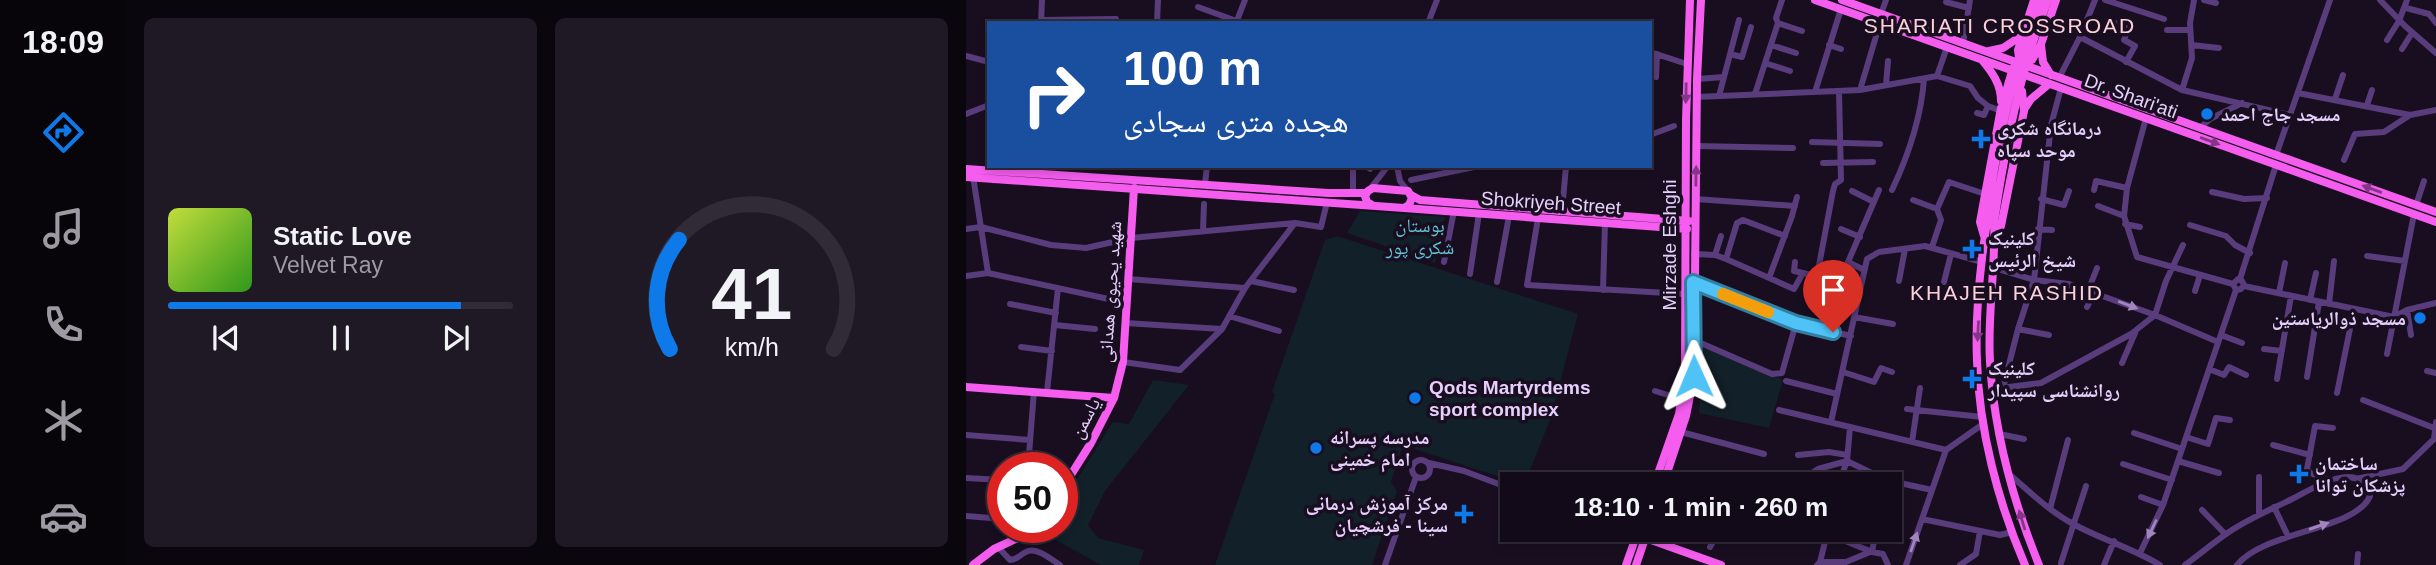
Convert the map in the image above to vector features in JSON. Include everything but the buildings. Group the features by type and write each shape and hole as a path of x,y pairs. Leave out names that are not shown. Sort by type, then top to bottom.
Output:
{"main road":[{"name":"Mirzade Eshghi","path":"1659,472 1679,414 1685,375 1687,64 1690,0"},
{"name":"Mirzade Eshghi","path":"1667,472 1681,432 1694,376 1696,97 1701,0"},
{"name":"Dr. Shari'ati","path":"1815,0 1843,2 1947,47 1983,55 2200,128 2276,160"},
{"path":"2034,0 2018,53 2019,58 2032,60 2040,44"},
{"path":"2039,565 2009,474 1999,434 1990,361 1995,237 1991,222 1995,165 2028,36 2040,0"},
{"path":"2025,565 1994,474 1983,421 1976,361 1985,239 2022,84 2048,0"},
{"path":"2032,73 2056,0"},
{"name":"Dr. Shari'ati","path":"1881,19 1963,43 1983,55"},
{"path":"2001,111 2001,91 1983,55 2003,48 2023,34"},
{"path":"2024,111 2031,99 2053,79 2043,62 2040,44"},
{"path":"1985,239 1980,222 2001,111 2014,66"},
{"name":"Dr. Shari'ati","path":"2053,79 2061,88 2146,118 2415,209 2436,212"},
{"path":"1995,237 2001,226 2024,111 2023,93 2017,87 2007,95 2001,111"},
{"path":"966,169 1017,169 1353,194 1368,191 1367,202 1372,205"},
{"path":"970,177 1372,205"},
{"name":"شهید یحیوی همدانی","path":"1114,398 1123,362 1134,188"},
{"name":"Shokriyeh Street","path":"1368,191 1409,193 1420,200 1562,211 1685,225"},
{"path":"1404,208 1411,203 1409,193"},
{"name":"Shokriyeh Street","path":"1372,205 1605,223 1695,225"},
{"name":"Dr. Shari'ati","path":"2415,209 2436,222"},
{"path":"966,387 1114,398"},
{"name":"یاسمن","path":"1078,464 1114,398"},
{"path":"1626,565 1639,542"},
{"path":"1636,565 1642,542"},
{"path":"1659,542 1721,565"},
{"path":"978,564 1007,543"}],"street":[{"path":"1042,0 1041,21 1116,19"},
{"path":"1157,0 1157,21"},
{"path":"1238,21 1245,0"},
{"path":"1429,21 1437,0"},
{"path":"1755,94 1778,23 1776,18 1782,0"},
{"path":"1860,90 1885,0"},
{"path":"2053,79 2080,37 2095,0"},
{"path":"2105,0 2164,19"},
{"path":"2182,90 2192,58 2190,30 2194,0"},
{"path":"2204,0 2216,3"},
{"path":"2146,118 2127,188 2124,220 2137,257 2241,289 2276,160 2330,0"},
{"path":"2380,0 2399,21 2436,53"},
{"path":"1815,92 1843,2"},
{"path":"1946,2 1969,4 1963,43"},
{"path":"2387,40 2406,4 2429,14 2436,21"},
{"path":"1199,7 1235,21"},
{"path":"1719,96 1739,20"},
{"path":"2108,20 2128,29 2124,40 2135,46 2126,62"},
{"path":"1778,23 1802,31"},
{"path":"1730,54 1742,57 1751,27"},
{"path":"2167,30 2190,30"},
{"path":"2402,49 2412,33"},
{"path":"2080,37 2182,90 2290,115"},
{"path":"1771,45 1796,53"},
{"path":"2192,45 2219,48"},
{"path":"1829,46 1841,49"},
{"path":"1937,76 1947,47"},
{"path":"1656,77 1653,53 1687,64"},
{"path":"966,56 987,61"},
{"path":"1886,85 1888,61"},
{"path":"1765,63 1790,71"},
{"path":"2335,99 2343,75"},
{"path":"1696,97 1860,90 1937,76 1970,86 1978,98 2001,111"},
{"path":"1697,79 1724,77"},
{"path":"1892,190 1908,156 1920,112 1924,79"},
{"path":"2003,388 2034,280 2051,124 2061,88"},
{"path":"2367,105 2372,90"},
{"path":"1817,276 1833,191 1835,184 1841,180 1839,91"},
{"path":"2298,93 2367,105 2410,116"},
{"path":"2200,128 2210,119 2242,103"},
{"path":"966,114 987,106"},
{"path":"1977,113 1984,115 1988,106"},
{"path":"2344,160 2355,134 2384,132 2410,116 2436,110"},
{"path":"1652,134 1674,126"},
{"path":"1812,142 1880,144"},
{"path":"1696,146 1793,148"},
{"path":"1823,163 1873,162"},
{"path":"1205,184 1207,168"},
{"path":"1353,168 1353,194"},
{"path":"1368,191 1386,168"},
{"path":"1397,168 1400,181 1409,193"},
{"path":"1411,180 1470,168"},
{"path":"1562,211 1566,168"},
{"path":"970,177 988,273"},
{"path":"2094,190 2096,181 2127,188"},
{"path":"2387,354 2415,209 2424,181"},
{"path":"1932,247 1941,220 1937,209 1950,182 1985,194"},
{"path":"1864,270 1848,262 1879,190"},
{"path":"1852,191 1874,202"},
{"path":"2041,199 2064,205 2069,191"},
{"path":"2212,192 2244,199 2267,198"},
{"path":"1769,278 1797,197"},
{"path":"1695,199 1795,206"},
{"path":"1913,201 1937,209"},
{"path":"966,229 981,228 1051,245 1086,248 1131,238 1295,223 1321,227 1327,202"},
{"path":"1203,232 1204,204"},
{"path":"2098,206 2140,227"},
{"path":"1444,262 1454,211"},
{"path":"1470,274 1479,213"},
{"path":"1497,282 1509,216"},
{"path":"1538,218 1527,285 1685,294"},
{"path":"1726,259 1737,223 1744,220 1785,236"},
{"path":"1123,362 1180,370 1222,329 1245,288 1295,223"},
{"path":"1603,290 1605,223"},
{"path":"2190,225 2226,236 2235,245 2250,253"},
{"path":"1841,229 1860,237"},
{"path":"2038,229 2052,230"},
{"path":"1715,255 1721,236"},
{"path":"1993,389 2041,383 2136,331 2155,315 2166,281 2183,245"},
{"path":"1831,422 1867,259 1880,252 1932,247 1982,262"},
{"path":"1899,281 1905,249"},
{"path":"1694,254 1715,255 1794,289 1803,273"},
{"path":"1944,282 1951,254"},
{"path":"2367,256 2405,261"},
{"path":"2329,304 2334,261"},
{"path":"1795,262 1794,271 1860,287"},
{"path":"2278,293 2285,263"},
{"path":"1992,267 2034,280 2069,284 2220,339 2242,343"},
{"path":"2087,307 2097,268"},
{"path":"2053,281 2057,272"},
{"path":"2310,300 2316,272"},
{"path":"966,276 988,273 1127,303"},
{"path":"2195,291 2200,275"},
{"path":"1128,279 1245,288"},
{"path":"1251,281 1294,290"},
{"path":"1693,282 1796,323 1851,336"},
{"path":"2242,283 2394,317 2407,310 2436,303"},
{"path":"2063,297 2069,284"},
{"path":"2140,553 2172,480 2235,287"},
{"path":"1047,393 1058,288"},
{"path":"2277,379 2291,296"},
{"path":"2307,377 2319,302"},
{"path":"1010,304 1056,313"},
{"path":"2337,393 2354,309"},
{"path":"2407,310 2411,335"},
{"path":"1230,316 1279,331"},
{"path":"1854,317 1893,324"},
{"path":"1125,323 1222,329"},
{"path":"1703,344 1772,374 1782,373 1796,323"},
{"path":"1055,325 1095,329"},
{"path":"2018,329 2049,335"},
{"path":"2122,363 2136,331"},
{"path":"1021,347 1052,351"},
{"path":"2264,349 2282,351"},
{"path":"2209,369 2224,375 2229,367 2246,375"},
{"path":"1843,372 1874,382 1881,368 1892,372"},
{"path":"2427,371 2436,373"},
{"path":"1786,382 1837,394"},
{"path":"1912,442 1920,388"},
{"path":"1029,452 1034,391"},
{"path":"1655,391 1681,399"},
{"path":"2185,565 2225,534 2259,514 2331,481 2344,477 2356,479 2403,469 2434,439 2435,425 2363,400"},
{"path":"1907,409 1983,421"},
{"path":"1779,410 1946,450"},
{"path":"2186,437 2208,444 2216,418 2230,420"},
{"path":"1906,565 1946,450 1983,421"},
{"path":"2331,481 2308,472 2315,426 2333,428"},
{"path":"1842,472 1847,458 1850,427"},
{"path":"1681,432 1764,453"},
{"path":"2134,433 2182,449"},
{"path":"1999,434 2024,439"},
{"path":"966,435 1030,440"},
{"path":"2050,509 2068,440"},
{"path":"2273,445 2309,455"},
{"path":"1798,455 1829,453 1847,458 1869,472"},
{"path":"1814,472 1847,458"},
{"path":"1429,463 1431,469 1428,475 1416,477 1412,465 1423,459 1500,484"},
{"path":"2178,461 2219,473"},
{"path":"2123,464 2172,480"},
{"path":"2009,474 2050,509 2073,524 2140,553 2160,565"},
{"path":"1385,565 1416,477"},
{"path":"2259,477 2259,514"},
{"path":"966,478 987,479"},
{"path":"2236,565 2251,552 2347,516 2367,502 2370,496 2367,486 2356,479"},
{"path":"1902,485 1932,490"},
{"path":"2061,563 2087,486"},
{"path":"2141,497 2163,505"},
{"path":"2274,507 2288,536"},
{"path":"2202,510 2225,534"},
{"path":"966,516 987,518"},
{"path":"1922,519 2000,535 2012,532"},
{"path":"1960,565 1976,554 1980,531"},
{"path":"2104,565 2114,541"},
{"path":"1710,547 1713,542"},
{"path":"1822,542 1819,563 1846,562 1872,552"},
{"path":"1849,542 1883,554 1888,565"},
{"path":"1872,552 1874,542"},
{"path":"998,547 1010,559 1018,559 1027,551 1034,550 1060,565"},
{"path":"2357,565 2358,554"}],"green space":[{"name":"بوستان شکری پور","path":"1360,211 1445,217 1435,263 1347,233"},
{"name":"Qods Martyrdems sport complex","path":"1337,236 1578,314 1550,420 1529,472 1500,472 1500,477 1412,448 1415,438 1406,436 1391,482 1397,491 1372,565 1215,565 1275,394 1272,392 1325,240"},
{"path":"1703,344 1783,380 1769,428 1699,413"},
{"path":"1153,380 1189,385 1105,491 1088,525 1098,538 1144,550 1139,565 1101,565 1061,543 1078,543 1078,478 1113,422 1129,424"}],"slow traffic":[{"path":"1723,294 1768,312"}],"place":[{"name":"مسجد جاج احمد","path":"2207,114"},
{"name":"درمانگاه شکری موحد سپاه","path":"1981,139"},
{"name":"کلینیک شیخ الرئیس","path":"1972,249"},
{"name":"مسجد ذوالریاستین","path":"2420,318"},
{"name":"کلینیک روانشناسی سپیدار","path":"1972,379"},
{"name":"Qods Martyrdems sport complex","path":"1415,398"},
{"name":"مدرسه پسرانه امام خمینی","path":"1316,448"},
{"name":"ساختمان پزشکان توانا","path":"2299,474"},
{"name":"مرکز آموزش درمانی سینا - فرشچیان","path":"1464,514"}],"district":[{"name":"SHARIATI CROSSROAD","path":"2000,25"},
{"name":"KHAJEH RASHID","path":"2007,292"}],"route":[{"path":"1694,376 1693,282 1796,323 1833,332"}]}
